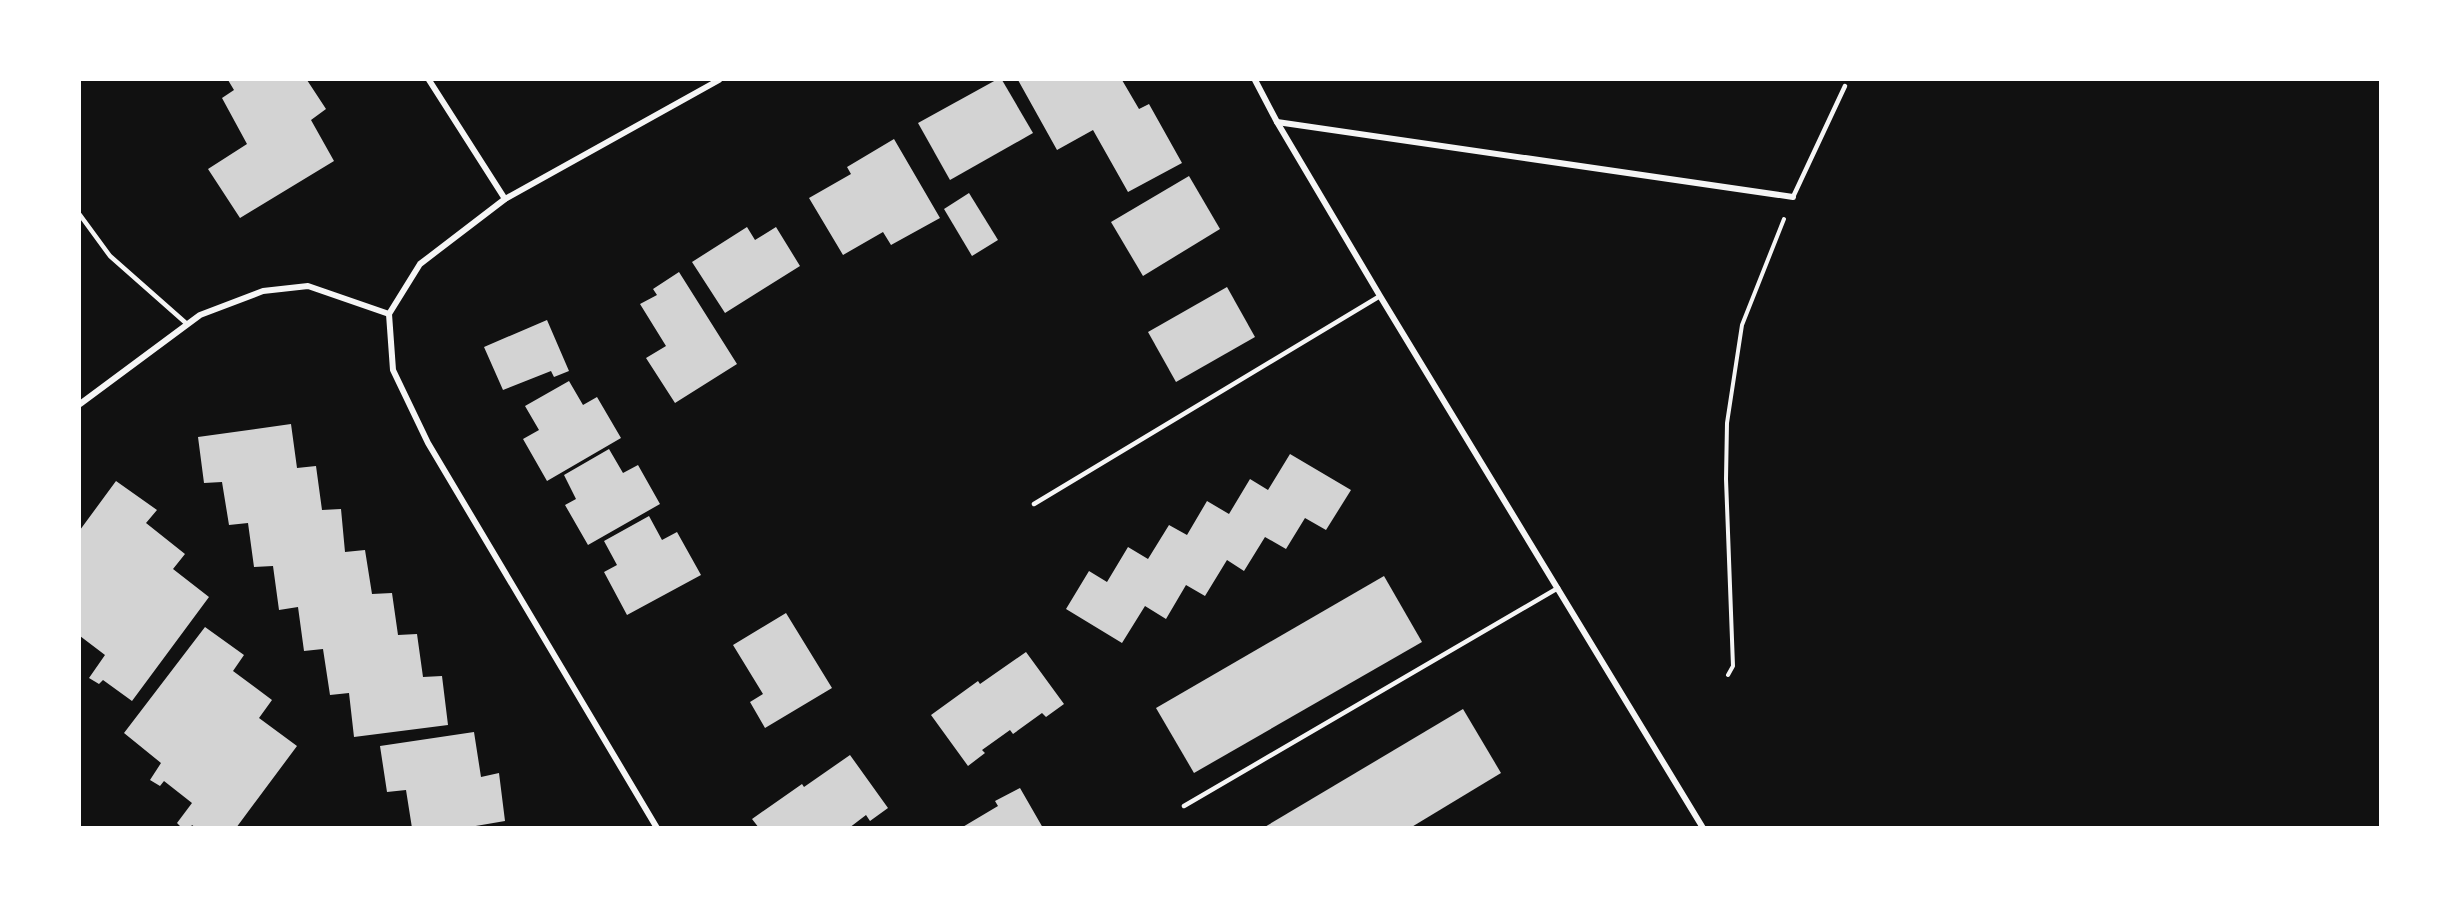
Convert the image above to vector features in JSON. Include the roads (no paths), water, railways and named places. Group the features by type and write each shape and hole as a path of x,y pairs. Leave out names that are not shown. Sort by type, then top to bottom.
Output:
{"street":[{"path":"429,80 505,199"},
{"path":"657,828 428,444 393,370 389,314 420,264 505,199 719,80"},
{"path":"1255,80 1277,122 1380,296 1703,828"},
{"path":"1277,122 1793,197"},
{"path":"80,404 200,315 263,291 308,286 389,314"}],"lane":[{"path":"1793,197 1845,86"},
{"path":"80,215 110,256 188,324"},
{"path":"1034,504 1380,296"},
{"path":"1184,806 1558,588"}]}
